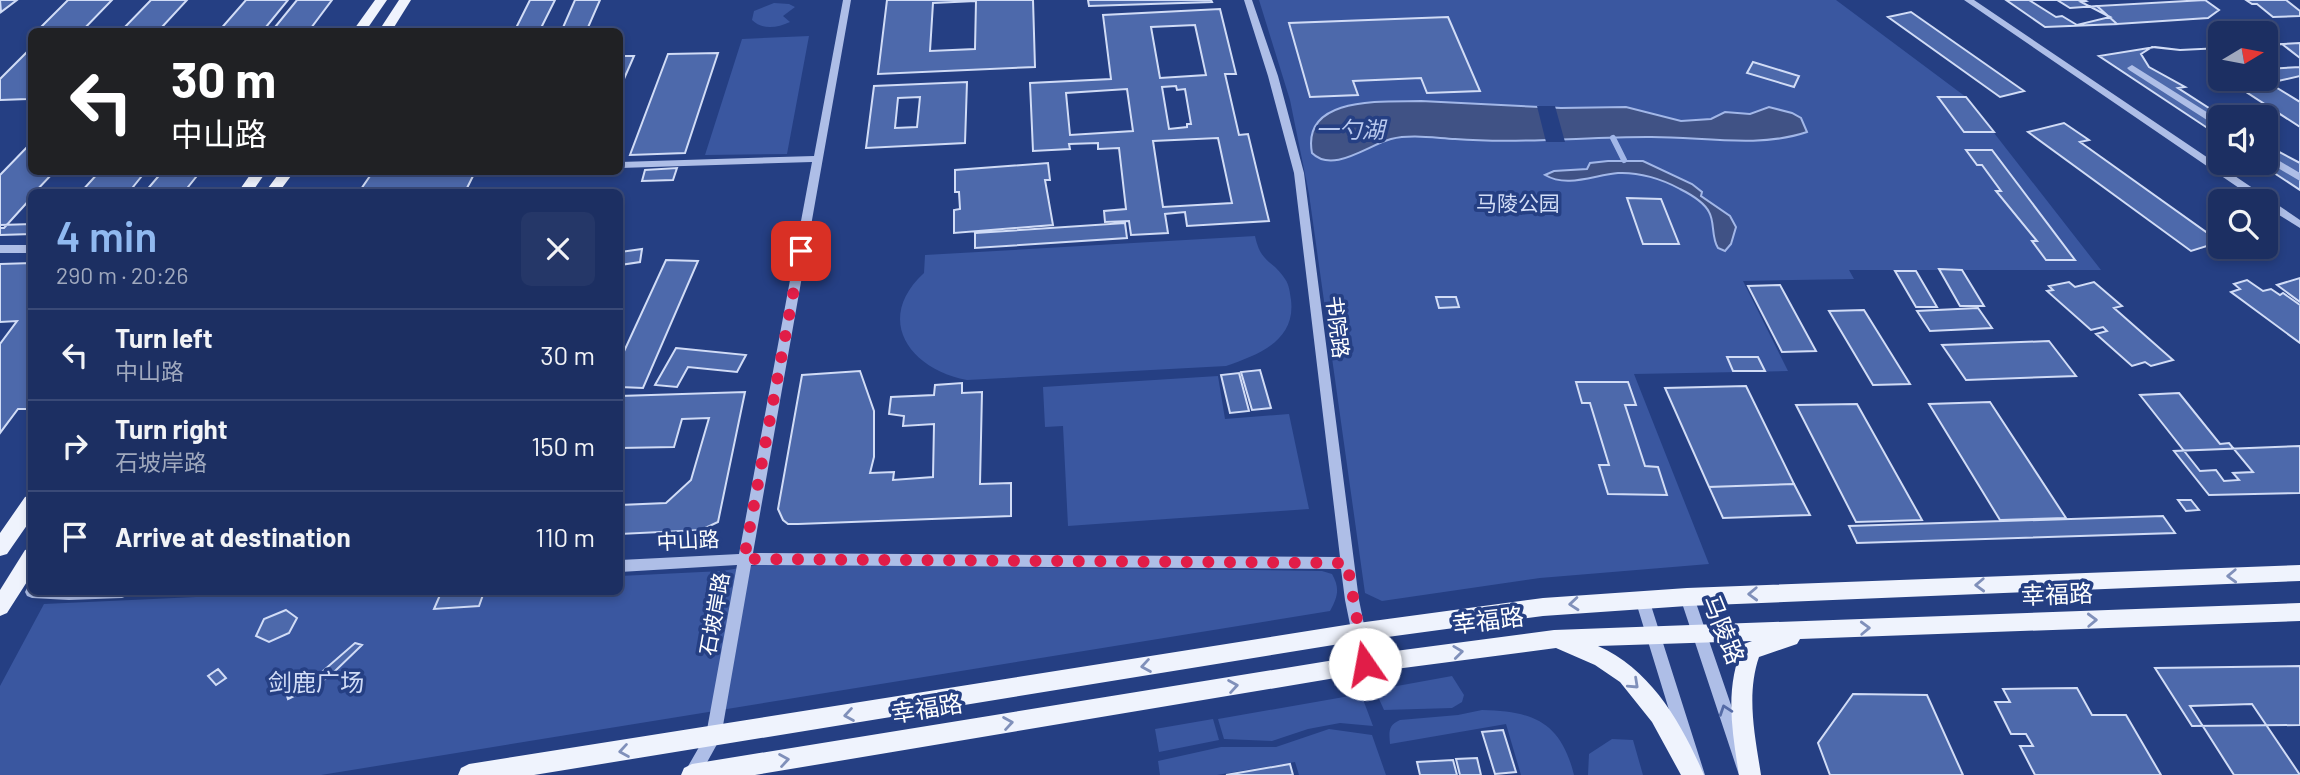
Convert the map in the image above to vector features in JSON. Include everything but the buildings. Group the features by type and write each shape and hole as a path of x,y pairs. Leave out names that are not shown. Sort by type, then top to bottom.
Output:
{"main road":[{"path":"361,28 381,0"},
{"path":"387,28 405,0"},
{"path":"0,548 28,508"},
{"path":"5,599 28,562"},
{"name":"幸福路","path":"1686,597 2300,573"},
{"name":"马陵路","path":"1642,599 1686,597"},
{"name":"幸福路","path":"469,775 1358,632 1543,607 1642,599"},
{"name":"幸福路","path":"692,775 1365,664 1554,639 2300,612"},
{"path":"1748,775 1741,685 1751,650 1824,630"},
{"path":"1554,639 1614,665 1644,694 1665,723 1695,775"}],"street":[{"name":"石坡岸路","path":"692,775 713,737 847,0"},
{"name":"书院路","path":"1248,0 1279,94 1299,173 1347,563 1365,664"},
{"path":"1968,0 2247,189"},
{"path":"2132,68 2208,118"},
{"path":"623,165 818,159"},
{"path":"2278,164 2300,178"},
{"path":"2278,210 2300,225"},
{"path":"0,249 28,248"},
{"name":"中山路","path":"623,566 744,559 1347,563"},
{"path":"5,599 28,593"},
{"name":"马陵路","path":"1686,597 1748,775"},
{"path":"1642,599 1656,636 1695,775"}],"green space":[{"name":"马陵公园","path":"1259,0 1836,0 1966,97 2101,270 1849,270 1854,279 1743,281 1788,371 1634,374 1709,564 1540,578 1382,601 1365,593 1309,194 1290,100"},
{"path":"774,3 795,7 783,16 790,22 770,27 752,20 754,11"},
{"path":"809,36 787,154 705,155 742,39"},
{"path":"1255,236 1260,252 1287,283 1291,314 1281,336 1272,344 1250,357 1226,366 967,380 946,374 929,365 905,340 900,324 901,308 909,290 924,273 925,255"},
{"path":"1218,376 1225,419 1289,414 1309,509 1068,526 1063,426 1045,427 1043,387"},
{"name":"剑鹿广场","path":"763,564 1322,571 1332,574 1337,593 1330,611 321,775 0,775 0,686 44,604 238,595 623,595 623,576 722,571"},
{"path":"1452,676 1464,695 1462,702 1452,708 1384,710 1375,690"},
{"path":"1361,694 1373,726 1340,723 1308,729 1272,741 1224,739 1218,719"},
{"path":"1482,710 1516,713 1542,723 1553,731 1561,743 1574,775 1521,775 1506,724 1390,744 1390,729 1400,720"},
{"path":"1213,719 1219,740 1159,752 1155,729"},
{"path":"1329,729 1372,735 1386,775 1299,775 1295,762 1217,775 1160,775 1158,761 1221,747 1276,747"},
{"path":"1612,739 1633,740 1643,775 1588,775 1589,754"}],"water":[{"name":"一勺湖","path":"1421,101 1561,108 1626,107 1681,121 1711,119 1725,112 1750,114 1769,107 1801,118 1807,132 1748,141 1666,137 1503,141 1407,137 1391,139 1351,156 1330,161 1320,159 1312,153 1312,134 1319,121 1332,111 1368,103"},
{"path":"1643,161 1692,184 1702,192 1701,196 1730,216 1736,227 1731,244 1725,251 1718,248 1707,208 1688,193 1658,179 1618,173 1571,181 1545,175 1554,171 1587,169 1590,163"}],"pier":[{"path":"1537,106 1555,106 1565,142 1546,142"}],"waterway":[{"path":"1613,138 1624,160"}],"route":[{"path":"801,251 744,559 1347,563 1365,664"}]}
